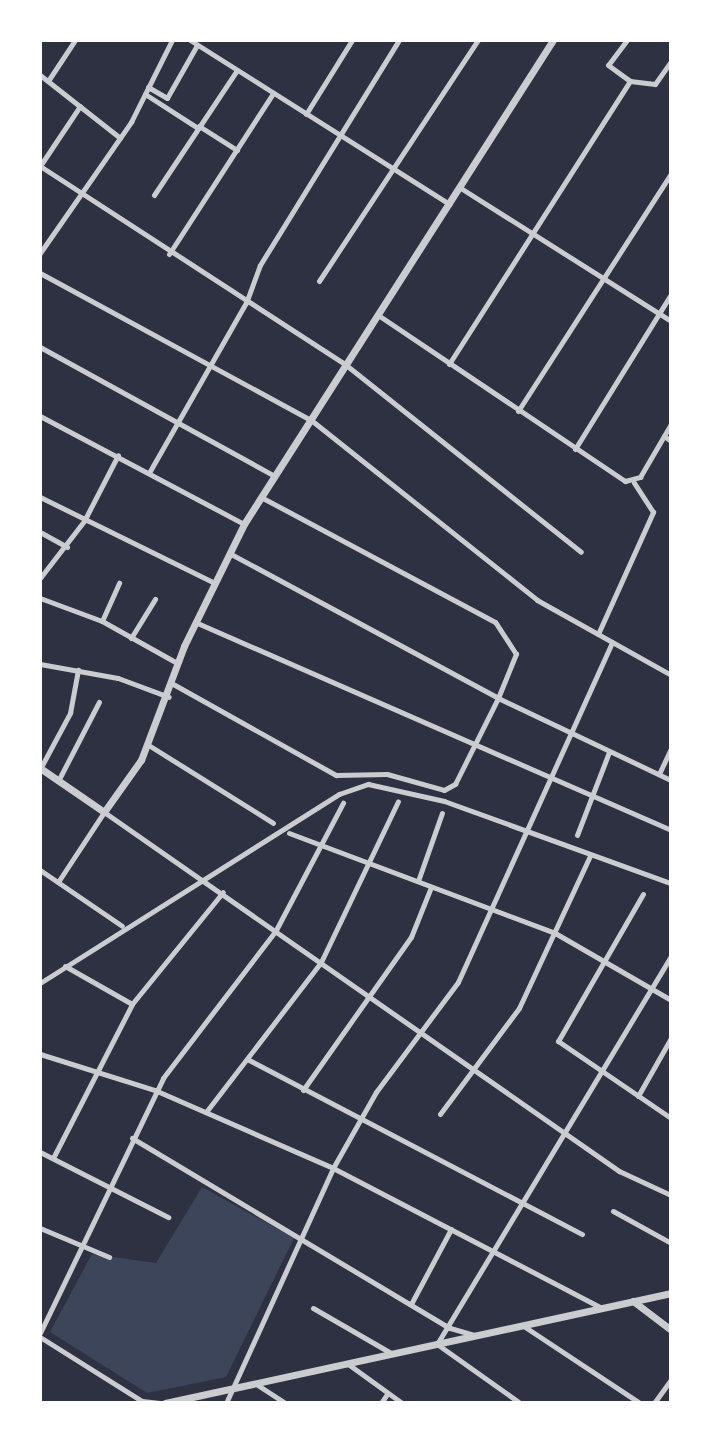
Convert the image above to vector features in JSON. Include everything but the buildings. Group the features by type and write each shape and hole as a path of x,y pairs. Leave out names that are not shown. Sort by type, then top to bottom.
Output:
{"street":[{"path":"48,81 75,40"},
{"path":"40,253 120,138 172,40"},
{"path":"190,40 449,204"},
{"path":"306,114 352,40"},
{"path":"150,471 175,419 246,303 260,265 337,135 399,40"},
{"path":"319,281 478,40"},
{"path":"58,882 150,746 194,622 244,524 553,40"},
{"path":"627,40 608,65 630,81 655,84 671,61"},
{"path":"148,87 167,98 197,45"},
{"path":"154,195 237,70"},
{"path":"40,75 120,138"},
{"path":"449,364 630,81"},
{"path":"169,254 273,93"},
{"path":"145,94 237,150"},
{"path":"80,106 40,166 169,254 346,365 581,552"},
{"path":"518,411 671,174"},
{"path":"459,187 671,321"},
{"path":"40,273 210,361 311,420 537,600 671,675"},
{"path":"575,449 671,294"},
{"path":"378,315 575,449 634,483 653,512 598,634"},
{"path":"40,347 275,476"},
{"path":"40,416 150,471 244,524"},
{"path":"634,483 671,424"},
{"path":"664,436 671,441"},
{"path":"40,578 67,547 84,521 118,455"},
{"path":"40,497 213,582"},
{"path":"173,684 336,775 387,774 451,788 498,698 516,654 495,622 261,497"},
{"path":"40,532 67,547"},
{"path":"229,553 498,698 671,780"},
{"path":"102,621 119,583"},
{"path":"40,598 102,621 177,663"},
{"path":"131,638 155,599"},
{"path":"194,622 671,830"},
{"path":"226,1403 333,1168 361,1119 458,982 547,775 612,642"},
{"path":"40,664 78,670 169,697"},
{"path":"78,670 70,713 40,768 203,878 563,1132 671,1195"},
{"path":"58,781 99,702"},
{"path":"150,746 273,823"},
{"path":"659,774 671,748"},
{"path":"577,835 609,752"},
{"path":"40,983 122,926 339,794 368,784 524,829 590,856 671,883"},
{"path":"206,1112 321,962 374,863 398,801"},
{"path":"343,803 276,930 157,1091 40,1335 142,1401 162,1403 671,1293"},
{"path":"418,881 442,813"},
{"path":"289,833 321,848 374,863 555,933 607,958 671,1000"},
{"path":"440,1114 519,1008 590,856"},
{"path":"40,870 122,926"},
{"path":"303,1090 372,998 431,887"},
{"path":"53,1158 132,1004 223,892"},
{"path":"643,894 558,1041 671,1118"},
{"path":"437,1344 450,1328 563,1132 671,956"},
{"path":"65,966 132,1004"},
{"path":"638,1096 671,1038"},
{"path":"40,1054 157,1091 333,1168 602,1308"},
{"path":"247,1059 582,1234"},
{"path":"132,1138 450,1328 475,1336"},
{"path":"40,1152 168,1217"},
{"path":"613,1211 671,1243"},
{"path":"40,1228 109,1257"},
{"path":"411,1304 451,1229"},
{"path":"633,1301 671,1330"},
{"path":"313,1308 392,1354"},
{"path":"522,1325 640,1403"},
{"path":"437,1344 520,1403"},
{"path":"348,1364 402,1403"},
{"path":"654,1403 671,1380"},
{"path":"256,1384 285,1403"},
{"path":"381,1403 387,1394"}],"shaded area":[{"path":"202,1187 294,1238 226,1377 147,1393 50,1332 92,1254 156,1263"}]}
